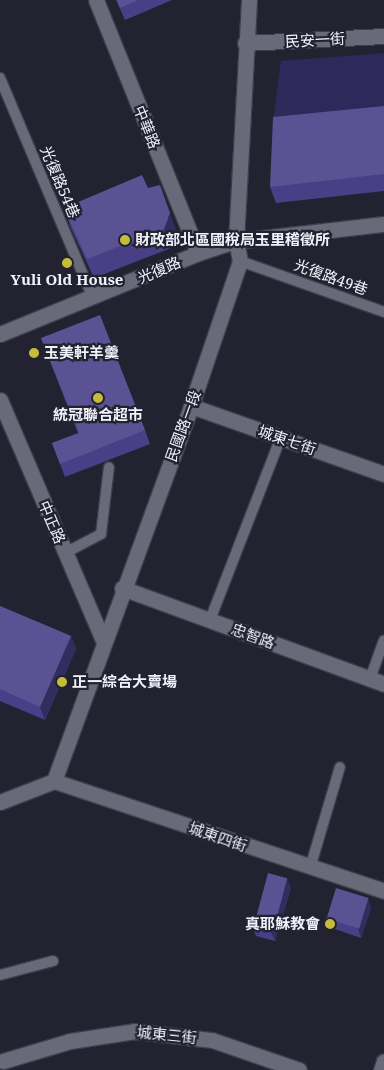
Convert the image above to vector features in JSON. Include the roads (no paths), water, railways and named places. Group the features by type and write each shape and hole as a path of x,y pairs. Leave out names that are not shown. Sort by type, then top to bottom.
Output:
{"street":[{"name":"中華路","path":"96,0 198,253"},
{"path":"240,260 236,241 248,0"},
{"name":"民安一街","path":"245,44 384,36"},
{"name":"光復路","path":"0,334 93,298 198,253 236,241 384,224"},
{"name":"民國路一段","path":"54,781 122,588 191,406 240,260"},
{"name":"中正路","path":"0,400 104,643"},
{"name":"城東七街","path":"191,406 384,474"},
{"name":"忠智路","path":"122,588 377,682"},
{"path":"0,802 54,781"},
{"name":"城東四街","path":"54,781 310,868 384,891"},
{"name":"城東三街","path":"3,1061 70,1041 135,1031 212,1040 299,1070"},
{"path":"381,1070 384,1061"}],"lane":[{"name":"光復路54巷","path":"0,78 93,298"},
{"name":"光復路49巷","path":"240,260 384,312"},
{"path":"210,620 281,437"},
{"path":"65,552 101,534 109,467"},
{"path":"377,682 384,640"},
{"path":"310,868 340,767"},
{"path":"0,975 53,960"}],"place":[{"name":"財政部北區國稅局玉里稽徵所","path":"125,240"},
{"name":"Yuli Old House","path":"67,263"},
{"name":"玉美軒羊羹","path":"34,353"},
{"name":"統冠聯合超市","path":"98,398"},
{"name":"正一綜合大賣場","path":"62,682"},
{"name":"真耶穌教會","path":"330,924"}]}
